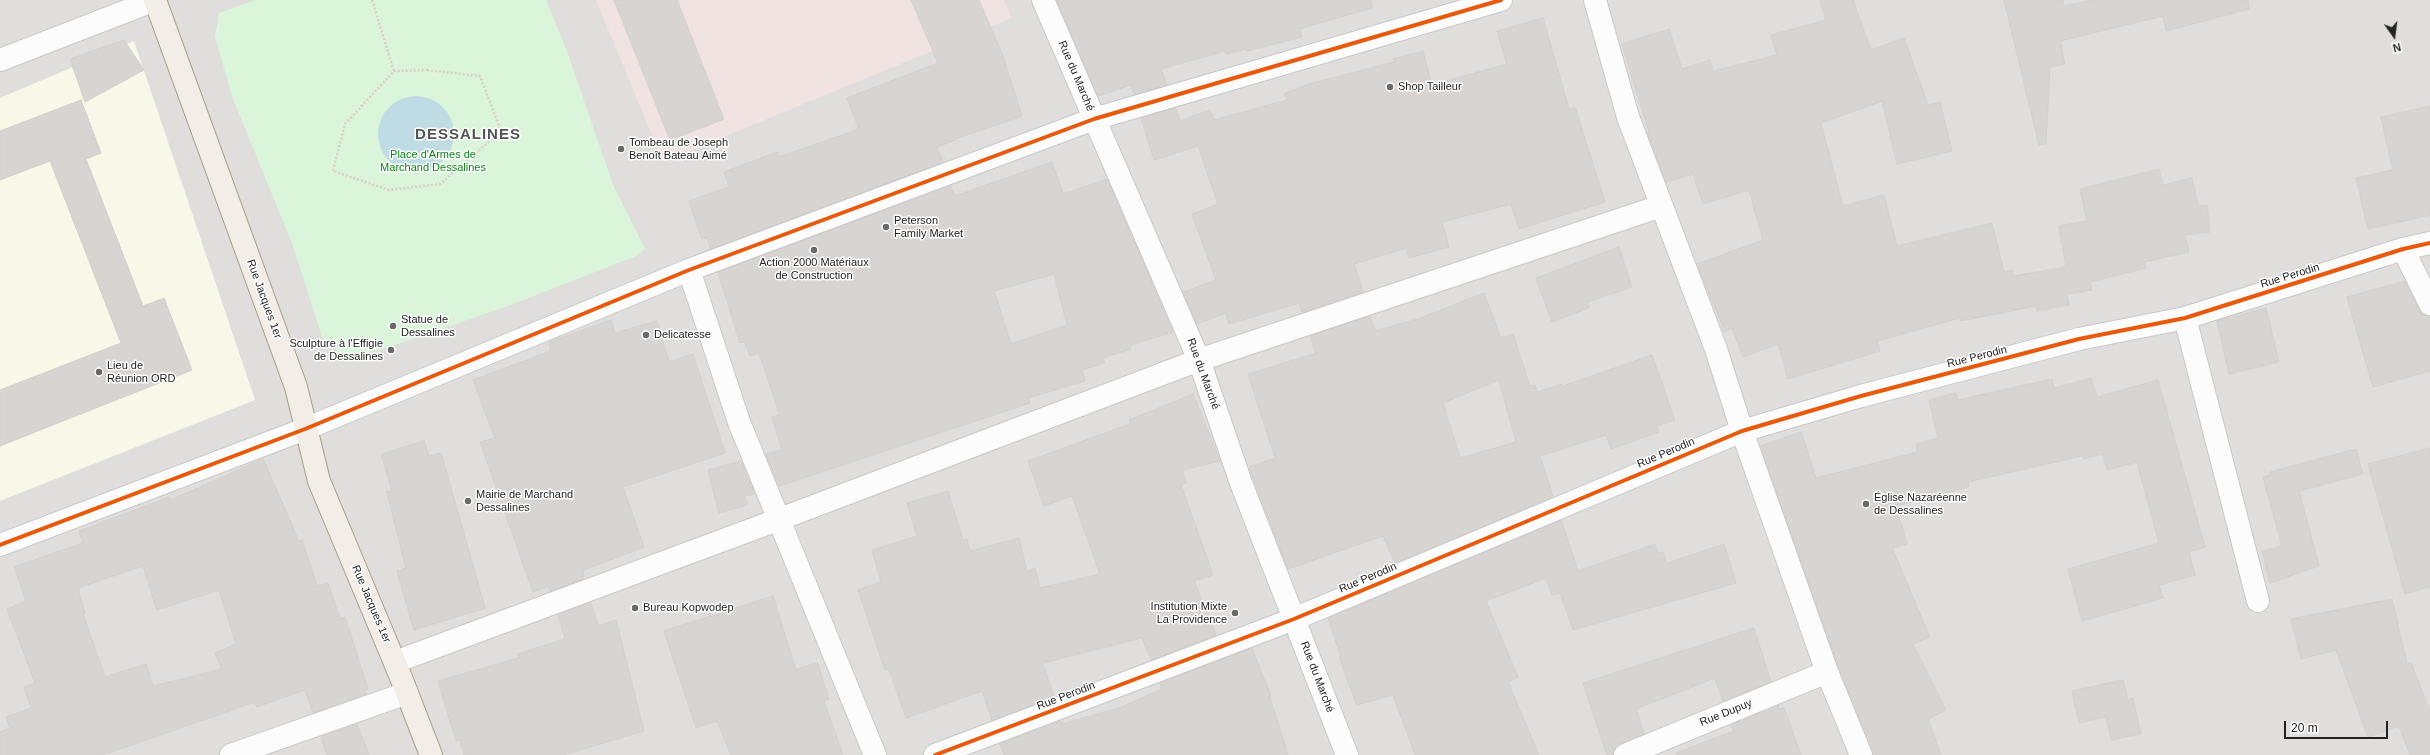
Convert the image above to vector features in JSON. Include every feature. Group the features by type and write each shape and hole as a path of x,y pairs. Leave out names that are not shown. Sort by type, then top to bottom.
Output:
{"main road":[{"name":"Rue Jacques 1er","path":"155,0 296,387 305,429 319,480 395,662 431,755"}],"street":[{"path":"0,60 155,0"},
{"name":"Rue du Marché","path":"1043,0 1199,360 1241,483 1347,755"},
{"path":"0,545 305,429 689,270 1094,119 1502,0"},
{"path":"1595,0 1628,117 1716,349 1742,431 1828,672 1861,755"},
{"path":"395,662 780,520 1199,360 1661,206"},
{"name":"Rue Perodin","path":"935,755 1294,619 1742,431 1861,396 2072,341 2185,318 2403,249 2430,243"},
{"path":"2403,249 2430,304"},
{"path":"689,270 740,422 875,755"},
{"path":"2185,318 2258,601"},
{"name":"Rue Dupuy","path":"1625,755 1828,672"},
{"path":"231,755 407,693"}],"path":[{"path":"372,0 394,71"},
{"path":"427,70 480,76 501,131 440,184 389,190 333,171 345,124 394,71 427,70"}],"shaded area":[{"path":"0,0 2430,0 2430,755 0,755"},
{"path":"596,0 1004,0 1012,18 663,162"},
{"path":"134,41 255,400 0,501 0,98"}],"green space":[{"name":"Place d'Armes de Marchand Dessalines","path":"255,0 546,0 567,51 613,185 645,249 636,256 508,306 389,347 346,359 322,337 293,246 233,99 215,37 219,13"}],"water":[{"path":"416,96 431,99 443,107 451,119 454,134 451,149 443,161 431,169 416,172 401,169 389,161 381,149 378,134 381,119 389,107 401,99"}],"building":[{"path":"614,0 677,0 724,119 670,140"},
{"path":"911,0 979,0 1003,56 1022,116 955,139 956,140 937,147 943,162 711,249 707,238 702,239 689,201 729,187 724,172 777,152 779,157 859,129 847,98 938,63"},
{"path":"1057,0 1371,0 1372,8 1299,29 1302,37 1247,51 1246,49 1226,54 1225,51 1161,69 1167,85 1134,94 1131,85 1098,96"},
{"path":"1820,0 1853,0 1871,50 1904,38 1928,105 1940,102 1952,151 1897,164 1882,101 1821,123 1843,206 1884,195 1897,246 1992,223 2004,272 2012,270 2013,276 2066,267 2059,226 2087,221 2080,189 2159,169 2163,185 2192,178 2198,206 2207,205 2210,232 2185,235 2189,252 2144,262 2146,268 2090,282 2092,290 2067,294 2069,305 2037,311 2036,306 1961,321 1960,318 1877,341 1880,351 1788,379 1778,344 1743,357 1732,328 1725,332 1697,264 1763,240 1749,190 1703,204 1693,174 1666,182 1647,132 1649,132 1622,44 1669,29 1682,69 1710,60 1713,71 1777,55 1771,35 1826,20"},
{"path":"2004,0 2063,0 2064,6 2092,0 2248,0 2249,9 2166,31 2163,16 2060,41 2065,64 2050,67 2046,144 2039,145"},
{"path":"1543,18 1569,109 1575,107 1605,202 1519,229 1511,204 1442,222 1449,247 1409,258 1406,248 1354,264 1363,292 1302,312 1299,303 1229,324 1226,313 1197,324 1183,292 1216,280 1192,214 1218,204 1198,146 1154,160 1141,118 1175,108 1180,121 1210,110 1214,120 1287,100 1284,94 1309,84 1394,62 1393,59 1423,51 1432,85 1507,64 1497,31"},
{"path":"124,40 144,70 85,102 70,59"},
{"path":"81,100 101,153 86,159 143,306 164,298 192,370 0,446 0,390 121,343 50,161 0,180 0,131"},
{"path":"2430,106 2430,215 2368,229 2356,178 2393,170 2381,117"},
{"path":"1052,162 1063,194 1107,179 1173,332 1130,345 1131,349 1103,358 1105,363 1082,370 1085,381 1028,398 1030,403 779,486 766,454 782,450 772,417 780,415 759,353 750,356 745,342 740,343 718,272 951,186 955,196","holes":["1054,274 1067,325 1011,344 994,291"]},
{"path":"1619,247 1632,287 1587,302 1589,308 1552,322 1536,278"},
{"path":"2405,281 2419,310 2423,315 2430,316 2430,371 2373,387 2347,297"},
{"path":"1484,293 1501,338 1513,334 1530,386 1535,385 1537,392 1562,384 1563,386 1652,355 1675,420 1656,426 1659,432 1611,449 1606,435 1540,456 1553,497 1395,563 1383,536 1288,569 1249,467 1275,458 1248,374 1316,353 1310,336 1370,316 1375,331 1418,319","holes":["1499,380 1516,442 1460,458 1443,403"]},
{"path":"2266,308 2279,362 2229,374 2217,321"},
{"path":"611,320 615,333 657,321 669,362 693,354 725,453 623,487 644,547 584,570 583,579 550,591 549,586 533,592 480,442 495,438 473,380 551,351 549,342"},
{"path":"2091,378 2097,397 2158,380 2205,547 2189,552 2195,575 2159,585 2163,598 2082,621 2068,569 2159,543 2137,462 2107,470 2103,454 2083,459 2082,456 1968,482 1969,487 1896,506 1907,544 1892,548 1930,637 1913,644 1946,710 1928,719 1941,755 1873,755 1839,668 1760,446 1801,432 1816,478 1918,452 1916,444 1938,438 1929,400 1956,393 1958,400 2052,379 2054,388"},
{"path":"1193,394 1220,461 1182,470 1187,483 1181,485 1213,575 1194,581 1216,635 1151,660 1142,638 1043,663 1054,697 992,720 982,691 906,718 889,669 885,670 858,590 881,582 872,550 917,536 907,503 948,491 963,540 967,539 970,551 1019,538 1027,571 1035,568 1040,588 1100,574 1072,496 1044,506 1028,461 1130,424 1129,420"},
{"path":"424,441 429,456 441,453 485,608 414,630 397,571 406,568 387,492 392,491 381,454"},
{"path":"2430,448 2430,587 2405,594 2368,464"},
{"path":"2356,449 2363,474 2299,491 2319,566 2270,583 2262,551 2282,546 2263,477 2271,475 2270,472"},
{"path":"263,459 299,541 302,540 317,586 328,583 340,618 345,617 368,689 365,690 366,694 313,713 305,690 257,707 255,702 103,755 0,755 0,732 10,728 6,717 31,708 24,687 35,683 7,609 26,601 14,567 83,543 79,531 170,497 171,500","holes":["143,566 157,610 219,590 236,644 215,653 222,669 153,686 146,664 105,677 83,614 85,614 78,588"]},
{"path":"741,461 755,494 745,496 747,505 719,513 708,470"},
{"path":"1561,520 1578,571 1655,544 1658,553 1663,552 1667,563 1724,544 1736,583 1573,630 1560,593 1552,595 1546,578 1486,601 1518,677 1508,682 1539,755 1415,755 1393,695 1357,705 1339,657 1341,657 1328,618"},
{"path":"773,596 796,670 817,662 829,699 824,701 843,755 731,755 717,721 696,728 664,631"},
{"path":"2392,599 2407,664 2411,663 2430,710 2430,755 2410,755 2399,726 2368,737 2336,650 2301,659 2291,619"},
{"path":"591,603 598,626 616,620 644,731 564,755 464,755 460,740 456,741 438,681 519,658 517,654 565,639 558,615"},
{"path":"1754,628 1771,682 1723,701 1715,678 1636,709 1644,734 1620,744 1615,748 1613,755 1607,755 1583,683"},
{"path":"1252,648 1271,696 1270,697 1288,755 1004,755 1000,744 1061,721 1062,724 1119,708 1162,689 1160,683"},
{"path":"2123,680 2128,700 2133,698 2141,734 2111,740 2106,717 2079,723 2072,691"},
{"path":"1778,706 1779,709 1784,708 1801,755 1677,755 1676,753 1734,731 1731,725"},
{"path":"357,724 369,755 327,755 321,737"}],"cycle path":[{"path":"0,545 305,429 689,270 1094,119 1501,0"},
{"path":"935,755 1294,619 1742,431 1861,396 2079,339 2185,318 2403,249 2430,243"}],"place":[{"name":"Shop Tailleur","path":"1390,87"},
{"name":"Tombeau de Joseph Benoît Bateau Aimé","path":"621,149"},
{"name":"Peterson Family Market","path":"886,227"},
{"name":"Action 2000 Matériaux de Construction","path":"814,250"},
{"name":"Statue de Dessalines","path":"393,326"},
{"name":"Delicatesse","path":"646,335"},
{"name":"Sculpture à l'Effigie de Dessalines","path":"391,350"},
{"name":"Lieu de Réunion ORD","path":"99,372"},
{"name":"Mairie de Marchand Dessalines","path":"468,501"},
{"name":"Église Nazaréenne de Dessalines","path":"1866,504"},
{"name":"Bureau Kopwodep","path":"635,608"},
{"name":"Institution Mixte La Providence","path":"1235,613"}],"district":[{"name":"DESSALINES","path":"468,135"}]}
